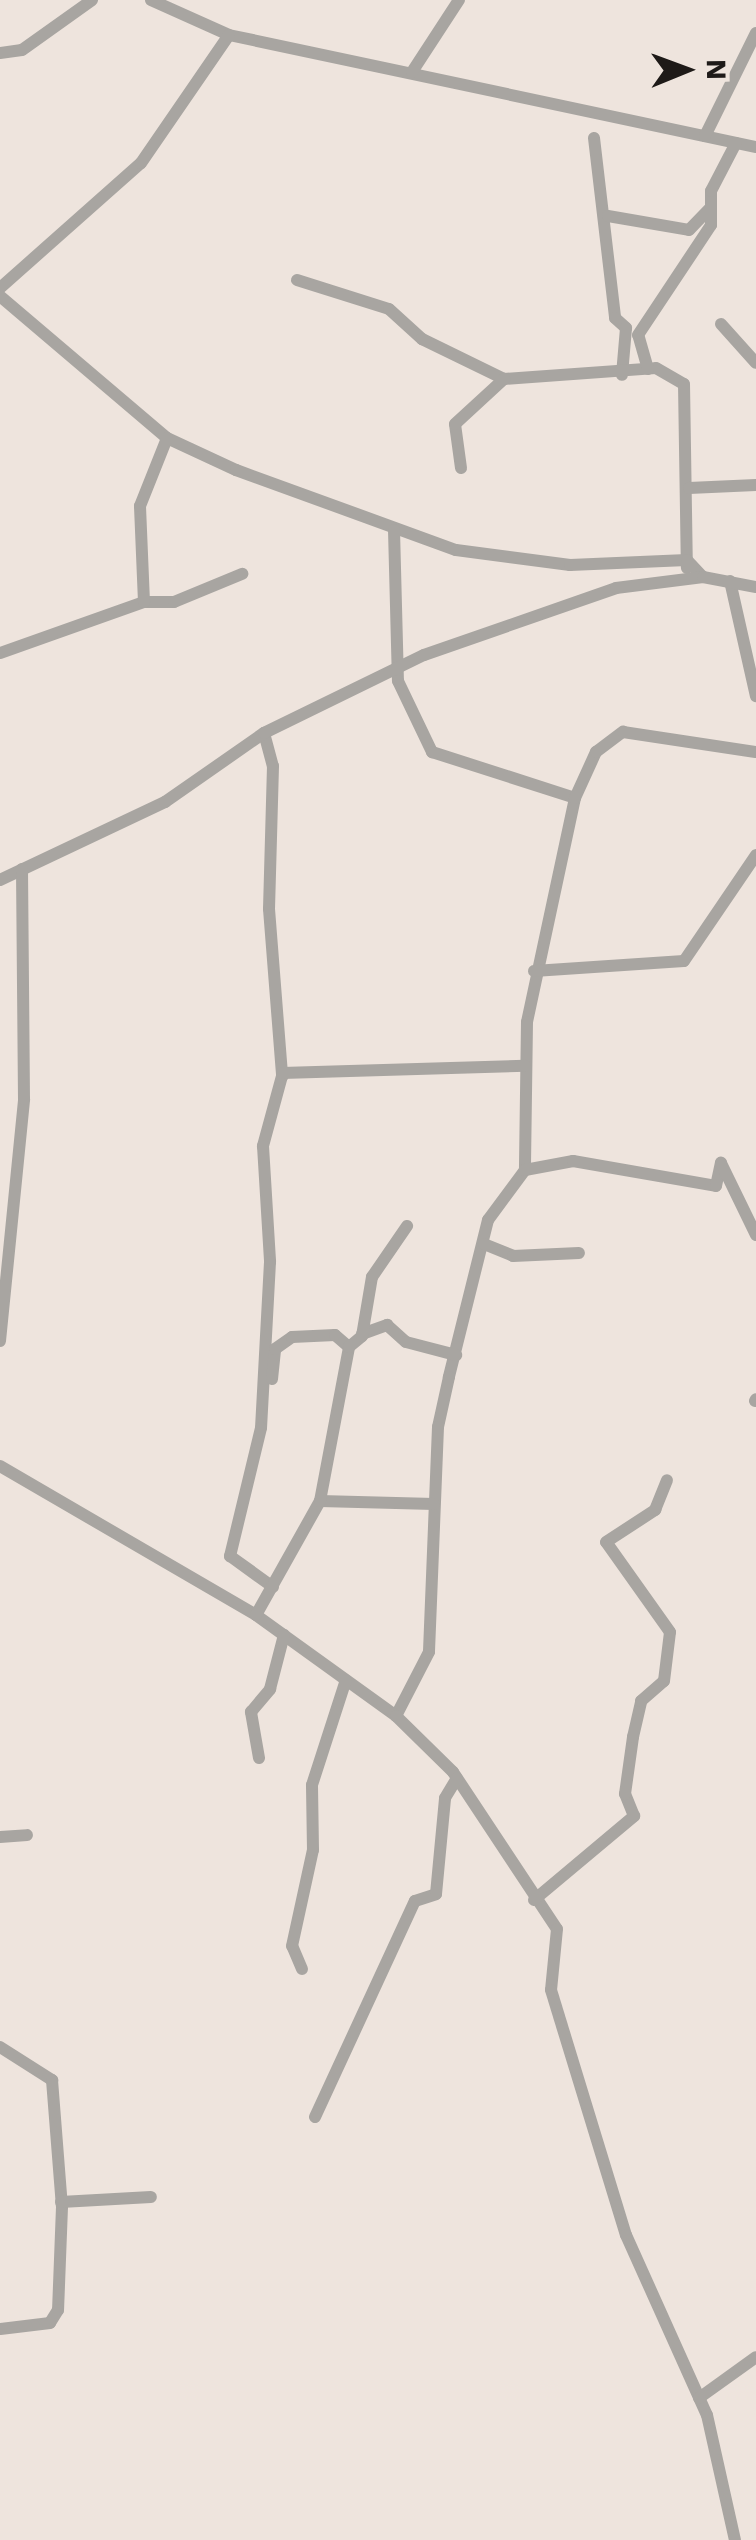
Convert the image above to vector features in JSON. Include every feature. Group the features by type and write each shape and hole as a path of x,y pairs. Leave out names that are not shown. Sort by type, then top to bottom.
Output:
{"street":[{"path":"0,54 22,50 92,0"},
{"path":"151,0 229,35 756,147"},
{"path":"412,72 460,0"},
{"path":"705,136 756,33"},
{"path":"0,288 141,163 229,35"},
{"path":"594,138 608,216 615,318 626,328 622,375"},
{"path":"648,369 638,334 679,285 736,143"},
{"path":"608,216 689,230 712,206"},
{"path":"297,280 388,309 422,339 504,379 622,375 648,369 684,384 689,488 685,584"},
{"path":"0,296 167,438 394,530 506,560 688,560 703,576"},
{"path":"722,324 756,363"},
{"path":"461,468 455,424 504,379"},
{"path":"144,602 140,506 167,438"},
{"path":"689,488 756,485"},
{"path":"394,530 398,670 432,752 575,798"},
{"path":"0,653 144,602 174,602 242,574"},
{"path":"0,880 165,802 264,733 398,670 616,588 685,584 703,576 756,587"},
{"path":"730,581 756,696"},
{"path":"396,1716 429,1652 438,1428 488,1220 525,1170 526,1066 534,972 575,798 596,752 623,732 756,752"},
{"path":"261,1428 270,1262 263,1146 282,1073 268,909 273,766 264,733"},
{"path":"534,972 684,961 756,855"},
{"path":"0,1342 24,1098 22,869"},
{"path":"282,1073 526,1066"},
{"path":"525,1170 573,1161 716,1186 721,1163 756,1234"},
{"path":"362,1334 372,1277 407,1226"},
{"path":"484,1244 513,1256 579,1253"},
{"path":"256,1615 320,1500 349,1347 362,1334 387,1325 406,1342 456,1355"},
{"path":"274,1588 230,1556 275,1350 316,1333 349,1347"},
{"path":"0,1466 256,1615 396,1716 457,1778 534,1900 557,1929 551,1990 620,2220 699,2398 735,2540"},
{"path":"534,1900 634,1816 626,1794 633,1737 641,1701 664,1681 670,1632 643,1587 616,1568 606,1542 655,1510 667,1480"},
{"path":"320,1500 434,1504"},
{"path":"259,1758 250,1712 270,1690 284,1635"},
{"path":"302,1968 292,1946 313,1850 312,1786 346,1680"},
{"path":"315,2117 408,1915 436,1894 445,1798 457,1778"},
{"path":"0,1837 26,1835"},
{"path":"0,2047 52,2080 61,2202 58,2310 50,2323 0,2330"},
{"path":"61,2202 151,2197"},
{"path":"699,2398 756,2357"}]}
